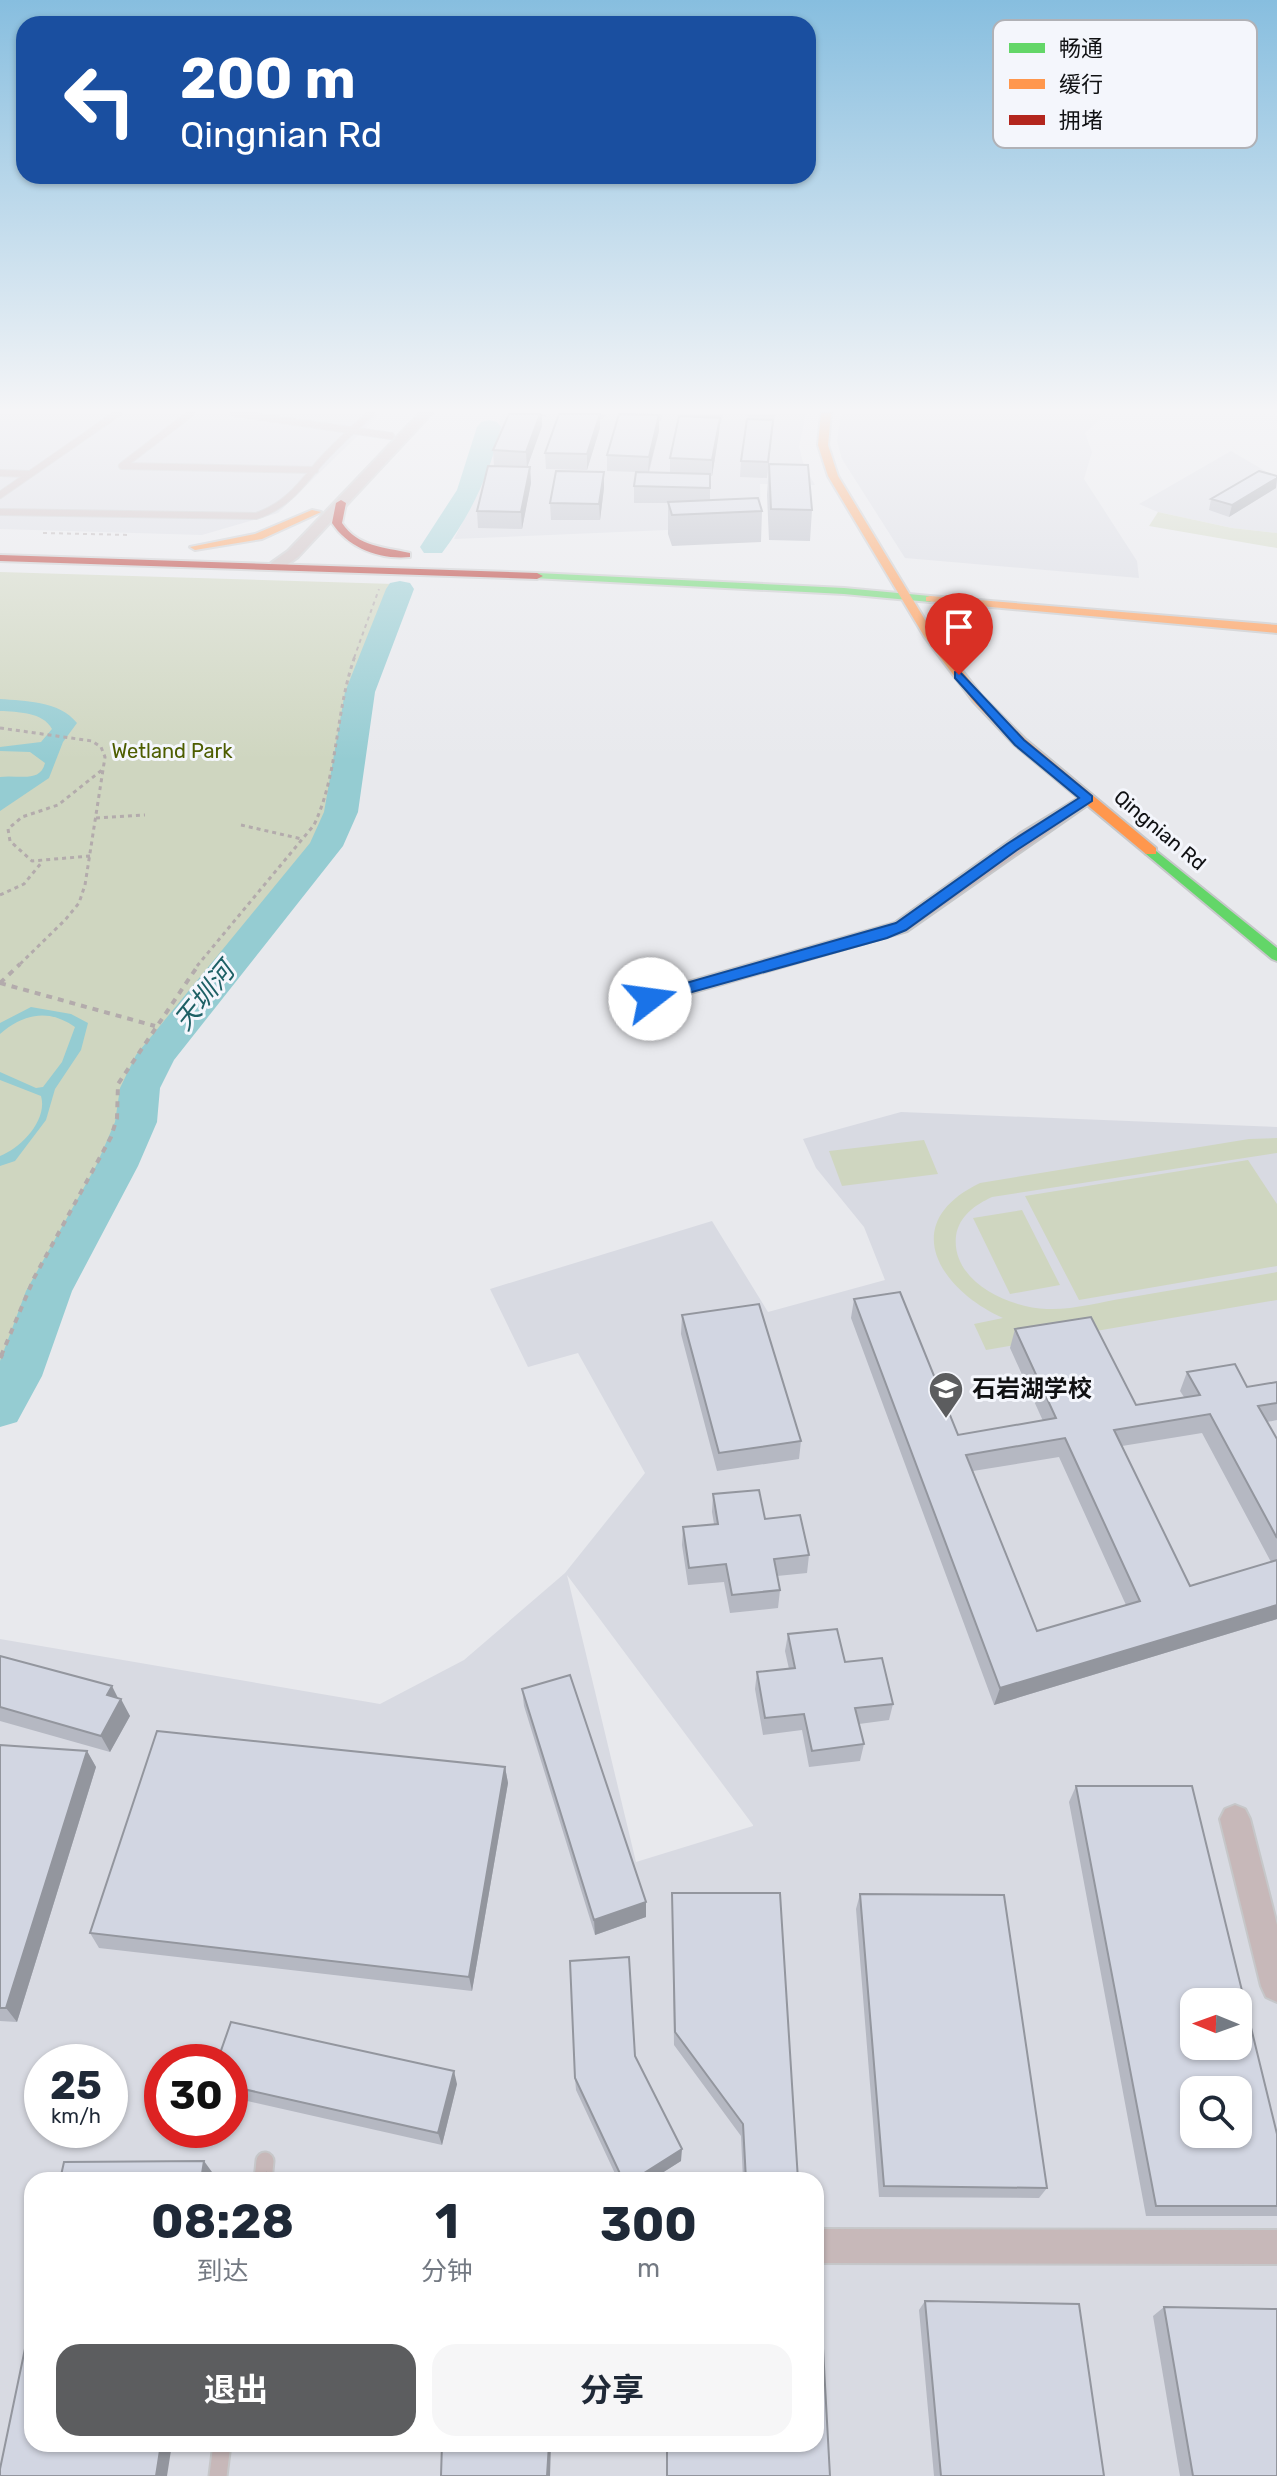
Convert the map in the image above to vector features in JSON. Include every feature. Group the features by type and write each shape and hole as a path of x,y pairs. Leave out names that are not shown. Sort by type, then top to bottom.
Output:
{"main road":[{"path":"156,549 243,541 282,529"},
{"path":"341,529 350,541 427,558"},
{"name":"Qingnian Rd","path":"865,529 928,634 977,698 1020,742 1277,956"},
{"path":"0,544 156,549 502,574 906,596 1277,629"},
{"path":"0,558 427,558 894,579 1063,592"},
{"path":"1215,605 1277,610"}],"street":[{"path":"282,558 304,529"},
{"path":"282,558 314,529"},
{"path":"621,1007 901,927 1035,831 1087,798"},
{"path":"1235,1819 1277,1986"},
{"path":"824,2246 1277,2247"}],"lane":[{"path":"264,2172 265,2161"},
{"path":"218,2476 221,2452"}],"path":[{"path":"43,533 131,535"},
{"path":"0,1358 34,1278 111,1137 117,1118 118,1084 188,977 314,825 325,802 341,700 382,580"},
{"path":"0,728 79,737 101,747 105,757 90,856 79,903 0,983 155,1026"},
{"path":"90,856 42,862 24,856 10,841 8,829 13,823 58,805 104,769"},
{"path":"96,818 145,815"},
{"path":"241,825 302,839"},
{"path":"0,895 24,884 42,862"}],"shaded area":[{"path":"0,529 224,529 202,535"},
{"path":"459,529 701,529 454,539"},
{"path":"886,529 1116,529 1137,561 1139,578 905,558"},
{"path":"1237,529 1277,529 1277,533"},
{"path":"901,1112 1277,1127 1277,2476 0,2476 0,1639 380,1704 464,1660 565,1573 645,1473 578,1353 528,1367 490,1289 712,1221 768,1312 885,1280 864,1227 816,1168 803,1139","holes":["567,1575 753,1825 636,1862"]}],"green space":[{"path":"1164,529 1237,529 1277,533 1277,548"},
{"name":"Wetland Park","path":"0,572 394,584 354,693 334,813 319,847 221,960 141,1064 128,1097 125,1128 103,1181 39,1294 0,1390"},
{"path":"1277,1138 1277,1153 992,1197 969,1212 960,1223 956,1236 957,1252 963,1267 973,1279 1016,1304 1047,1309 1077,1307 1277,1272 1277,1300 986,1350 974,1324 1003,1318 980,1306 961,1290 936,1255 934,1236 940,1217 955,1199 980,1183 1249,1139"},
{"path":"924,1140 938,1174 842,1186 829,1151"},
{"path":"1248,1160 1277,1204 1277,1266 1079,1300 1025,1196"},
{"path":"1022,1210 1060,1285 1010,1294 973,1218"}],"water":[{"path":"0,699 52,706 77,723 63,742 49,778 0,811 0,777 33,776 42,770 45,763 30,752 0,751 0,747 41,742 52,729 36,716 0,711"},
{"path":"31,1007 71,1014 88,1023 81,1050 55,1089 46,1120 15,1161 0,1166 0,1156 16,1147 31,1132 42,1105 41,1096 0,1080 0,1072 36,1088 43,1087 62,1062 75,1027 55,1017 36,1016 18,1022 0,1034 0,1023"}],"building":[{"path":"900,1292 958,1435 1056,1418 1015,1329 1091,1317 1136,1405 1200,1395 1187,1372 1235,1364 1247,1387 1277,1382 1277,1403 1258,1406 1277,1439 1277,1538 1210,1414 1114,1430 1190,1586 1277,1560 1277,1605 1000,1688 854,1299","holes":["1065,1438 1140,1601 1037,1631 966,1455"]},
{"path":"759,1304 801,1441 719,1453 682,1315"},
{"path":"759,1490 765,1519 800,1515 809,1555 774,1559 780,1590 732,1595 726,1564 689,1568 683,1527 718,1524 713,1494"},
{"path":"837,1629 845,1662 882,1658 893,1704 855,1708 864,1744 812,1751 804,1714 765,1718 757,1672 795,1668 788,1634"},
{"path":"0,1656 112,1686 107,1695 121,1699 101,1736 0,1707"},
{"path":"570,1675 646,1902 594,1920 522,1689"},
{"path":"157,1731 505,1767 469,1977 90,1933"},
{"path":"0,1745 87,1751 6,2008 0,2008"},
{"path":"1076,1786 1192,1786 1241,1988 1180,1988 1180,2060 1252,2060 1252,2032 1277,2134 1277,2206 1156,2206"},
{"path":"672,1893 780,1893 797,2172 746,2172 743,2124 675,2032"},
{"path":"860,1894 1004,1895 1047,2188 884,2186"},
{"path":"629,1957 635,2056 682,2149 646,2172 619,2172 575,2078 570,1961"},
{"path":"231,2022 454,2071 438,2133 248,2090 248,2044 223,2044"},
{"path":"204,2161 202,2172 62,2172 64,2162"},
{"path":"925,2301 1079,2304 1104,2476 941,2476"},
{"path":"1164,2307 1277,2309 1277,2476 1193,2476"},
{"path":"24,2354 24,2452 160,2452 156,2476 0,2476"},
{"path":"824,2367 830,2476 667,2476 667,2452 824,2452"},
{"path":"442,2452 548,2452 547,2476 441,2476"}],"waterway":[{"name":"天圳河","path":"433,547 447,529"},
{"name":"天圳河","path":"0,1408 18,1376 49,1291 117,1166 136,1122 140,1088 156,1055 326,846 341,812 360,692 400,589"}],"traffic: fast":[{"path":"537,576 844,591 930,599"},
{"path":"1151,851 1277,956"}],"traffic: slow":[{"path":"195,547 258,537 278,529"},
{"path":"865,529 928,634 977,698 1020,742 1151,851"},
{"path":"930,599 1277,629"}],"traffic: jam":[{"path":"341,529 367,547 406,555"},
{"path":"0,558 537,576"}],"place":[{"name":"石岩湖学校","path":"946,1420"}],"route":[{"path":"650,999 901,927 1043,825 1087,798 1020,742 959,675"}]}
